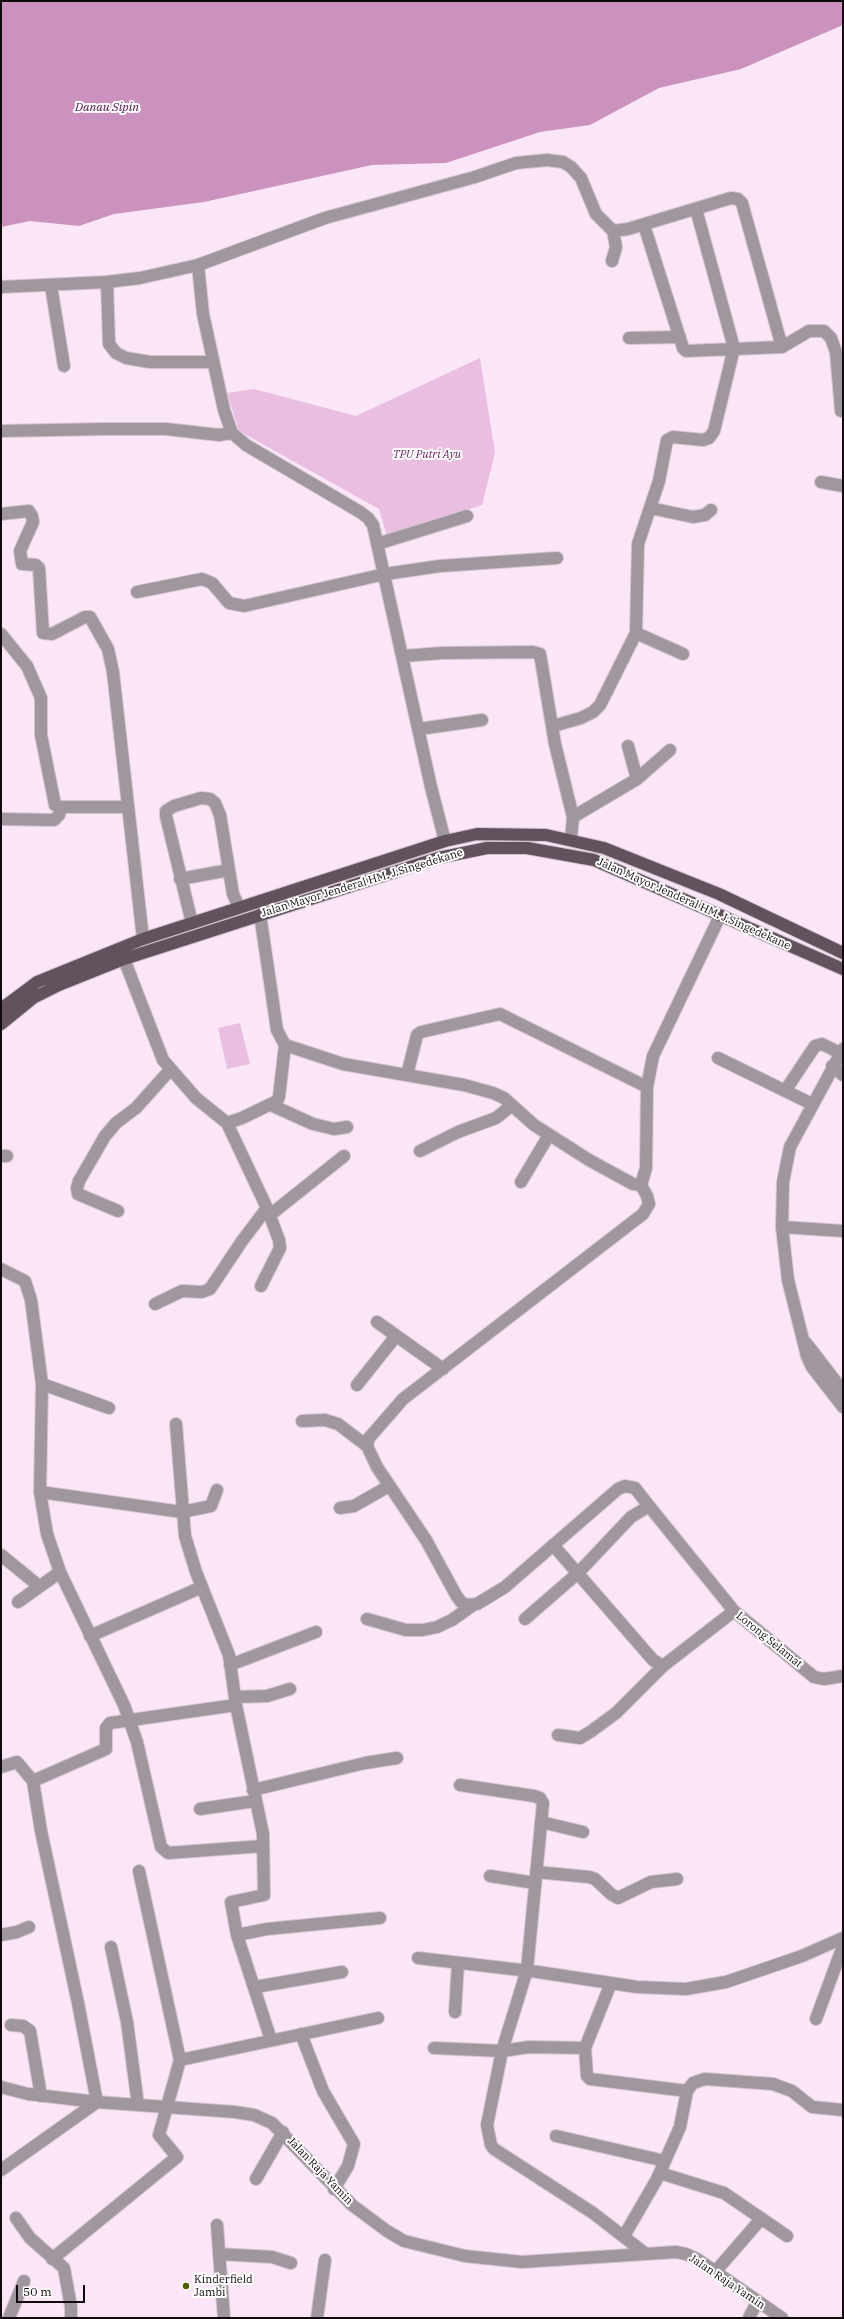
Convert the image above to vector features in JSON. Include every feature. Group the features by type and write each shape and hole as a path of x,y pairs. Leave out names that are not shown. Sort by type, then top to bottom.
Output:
{"main road":[{"name":"Jalan Mayor Jenderal HM. J.Singedekane","path":"1,1009 37,982 143,939 322,879 445,840 477,834 509,833 546,835 572,839 604,848 668,872 719,894 843,953"},
{"name":"Jalan Mayor Jenderal HM. J.Singedekane","path":"1,1024 33,998 59,985 124,959 348,886 465,851 487,848 527,848 594,860 843,969"},
{"path":"344,872 348,886"},
{"path":"322,879 326,893"}],"street":[{"path":"1,288 107,282 140,278 198,265 325,218 475,177 516,163 548,160 563,162 571,167 581,178 596,214 613,231 616,247 612,261"},
{"path":"613,231 644,225 731,198 738,199 742,203 782,347"},
{"path":"553,726 581,718 593,712 600,705 636,633 638,544 659,481 667,440 673,437 703,440 712,434 734,348 696,209"},
{"path":"644,225 680,337 684,348 688,352 734,348 782,347 805,333 818,330 824,331 831,338 836,352 841,411"},
{"path":"198,265 203,314 232,433 246,445 368,518 373,526 445,840"},
{"path":"107,282 109,344 116,353 126,358 150,362 214,362"},
{"path":"51,286 64,366"},
{"path":"629,338 680,337"},
{"path":"1,431 166,429 219,434 232,433"},
{"path":"821,482 843,486"},
{"path":"650,508 693,517 705,514 711,510"},
{"path":"1,514 29,511 32,516 33,522 20,551 22,564 36,565 39,568 43,633 52,634 84,617 90,617 108,649 113,672 143,939"},
{"path":"377,544 467,516"},
{"path":"137,592 202,579 212,583 229,603 244,606 385,574 440,566 557,558"},
{"path":"636,633 684,654"},
{"path":"1,634 24,660 39,691 41,698 41,735 45,750 52,798 55,805 60,807 128,807"},
{"path":"403,656 442,652 540,654 553,726 573,817 572,839"},
{"path":"419,729 482,720"},
{"path":"628,746 637,779"},
{"path":"573,817 637,779 670,750"},
{"path":"192,923 180,879 166,811 174,806 201,798 210,799 215,803 220,815 229,870 234,894 239,907"},
{"path":"1,819 54,820 59,815 60,807"},
{"path":"180,879 229,870"},
{"path":"227,1123 271,1105 279,1097 285,1045 277,1030 260,914"},
{"path":"368,1446 369,1438 399,1404 643,1214 649,1204 647,1196 641,1185 646,1168 647,1087 656,1047 705,950 720,916"},
{"path":"124,959 158,1050 170,1070 196,1098 227,1123 269,1211 279,1240 280,1248 260,1286"},
{"path":"407,1075 417,1035 421,1032 500,1014 647,1087"},
{"path":"785,1091 815,1046 822,1044 842,1051 832,1066 790,1147 784,1170 782,1227 788,1280 797,1318 805,1342 807,1356 812,1367 843,1407"},
{"path":"285,1045 343,1064 484,1090 504,1098 511,1106 550,1135 589,1160 633,1184 641,1185"},
{"path":"718,1058 812,1104"},
{"path":"832,1066 843,1075"},
{"path":"118,1211 78,1194 77,1188 79,1181 105,1136 116,1123 136,1108 170,1070"},
{"path":"271,1105 313,1124 334,1128 347,1127"},
{"path":"420,1151 458,1132 496,1118 511,1106"},
{"path":"521,1182 550,1135"},
{"path":"155,1304 182,1291 202,1292 210,1289 242,1241 269,1211 344,1156"},
{"path":"782,1227 843,1231"},
{"path":"1,1269 25,1281 30,1291 42,1384 40,1492 47,1534 60,1572 129,1719 137,1742 155,1828 162,1850 168,1853 263,1846"},
{"path":"377,1322 443,1369"},
{"path":"357,1385 396,1336"},
{"path":"805,1342 843,1391"},
{"path":"42,1384 109,1408"},
{"path":"302,1420 325,1420 338,1424 368,1446 390,1486 426,1540 459,1599 461,1602 473,1605"},
{"path":"176,1424 185,1536 202,1587 229,1655 236,1701 263,1834 264,1895 231,1902 237,1935 255,1986 271,2040"},
{"path":"340,1508 354,1506 390,1486"},
{"path":"367,1619 406,1630 423,1630 437,1627 452,1620 473,1605 505,1587 621,1487 635,1488 734,1611"},
{"path":"40,1492 182,1512 211,1506 217,1490"},
{"path":"526,1619 578,1573 631,1517 649,1506"},
{"path":"553,1545 653,1660 663,1666"},
{"path":"1,1555 39,1586"},
{"path":"18,1602 60,1572"},
{"path":"90,1636 202,1587"},
{"name":"Lorong Selamat","path":"558,1735 580,1738 590,1732 616,1713 663,1666 734,1611 814,1677 824,1679 843,1676"},
{"path":"230,1665 316,1632"},
{"path":"33,1781 104,1750 107,1747 108,1724 129,1719 267,1696 290,1689"},
{"path":"200,1809 365,1763 397,1758"},
{"path":"1,1767 17,1762 33,1781 41,1831 78,2003 97,2102 1,2170"},
{"path":"460,1785 540,1798 543,1803 527,1970 502,2051 487,2126 489,2140 494,2150 530,2171 624,2236 646,2254"},
{"path":"541,1822 583,1832"},
{"path":"52,2259 176,2159 176,2155 159,2135 180,2060 139,1871"},
{"path":"490,1876 535,1878 589,1877 595,1879 611,1894 618,1898 651,1882 677,1879"},
{"path":"237,1935 267,1929 380,1918"},
{"path":"1,1935 17,1932 29,1927"},
{"path":"418,1958 527,1970 611,1983 668,1989 703,1987 726,1982 795,1958 843,1938"},
{"path":"816,2020 843,1946"},
{"path":"111,1947 127,2022 138,2105"},
{"path":"455,2012 458,1963"},
{"path":"255,1986 342,1972"},
{"path":"611,1983 585,2048 587,2076 590,2079 687,2092"},
{"path":"180,2060 378,2018"},
{"path":"11,2024 23,2026 30,2031 41,2096"},
{"path":"301,2034 324,2091 354,2144 348,2166 334,2189"},
{"path":"434,2048 502,2051 529,2047 585,2048"},
{"path":"624,2236 660,2174 680,2127 687,2092 693,2083 705,2079 773,2084 792,2091 812,2107 843,2110"},
{"name":"Jalan Raja Yamin","path":"1,2087 41,2096 254,2116 272,2123 283,2132 334,2189 387,2231 404,2241 435,2250 522,2262 676,2252 686,2254 782,2318"},
{"path":"256,2179 283,2132"},
{"path":"556,2136 665,2161"},
{"path":"660,2174 724,2193 761,2220 787,2236"},
{"path":"16,2218 30,2238 43,2248 52,2259 61,2264 66,2273 71,2318"},
{"path":"715,2272 761,2220"},
{"path":"217,2225 224,2318"},
{"path":"219,2254 272,2257 291,2263"},
{"path":"317,2318 326,2260"},
{"path":"9,2318 24,2281"},
{"path":"749,2318 757,2302"}],"green space":[{"name":"TPU Putri Ayu","path":"480,358 495,453 482,505 387,536 379,509 239,431 227,393 254,389 356,416"},
{"path":"240,1023 250,1064 227,1069 218,1028"}],"water":[{"name":"Danau Sipin","path":"1,1 843,1 843,25 741,69 659,88 590,125 540,132 446,163 372,165 204,202 114,214 79,226 30,221 1,227"}],"place":[{"name":"Kinderfield Jambi","path":"186,2286"}]}
